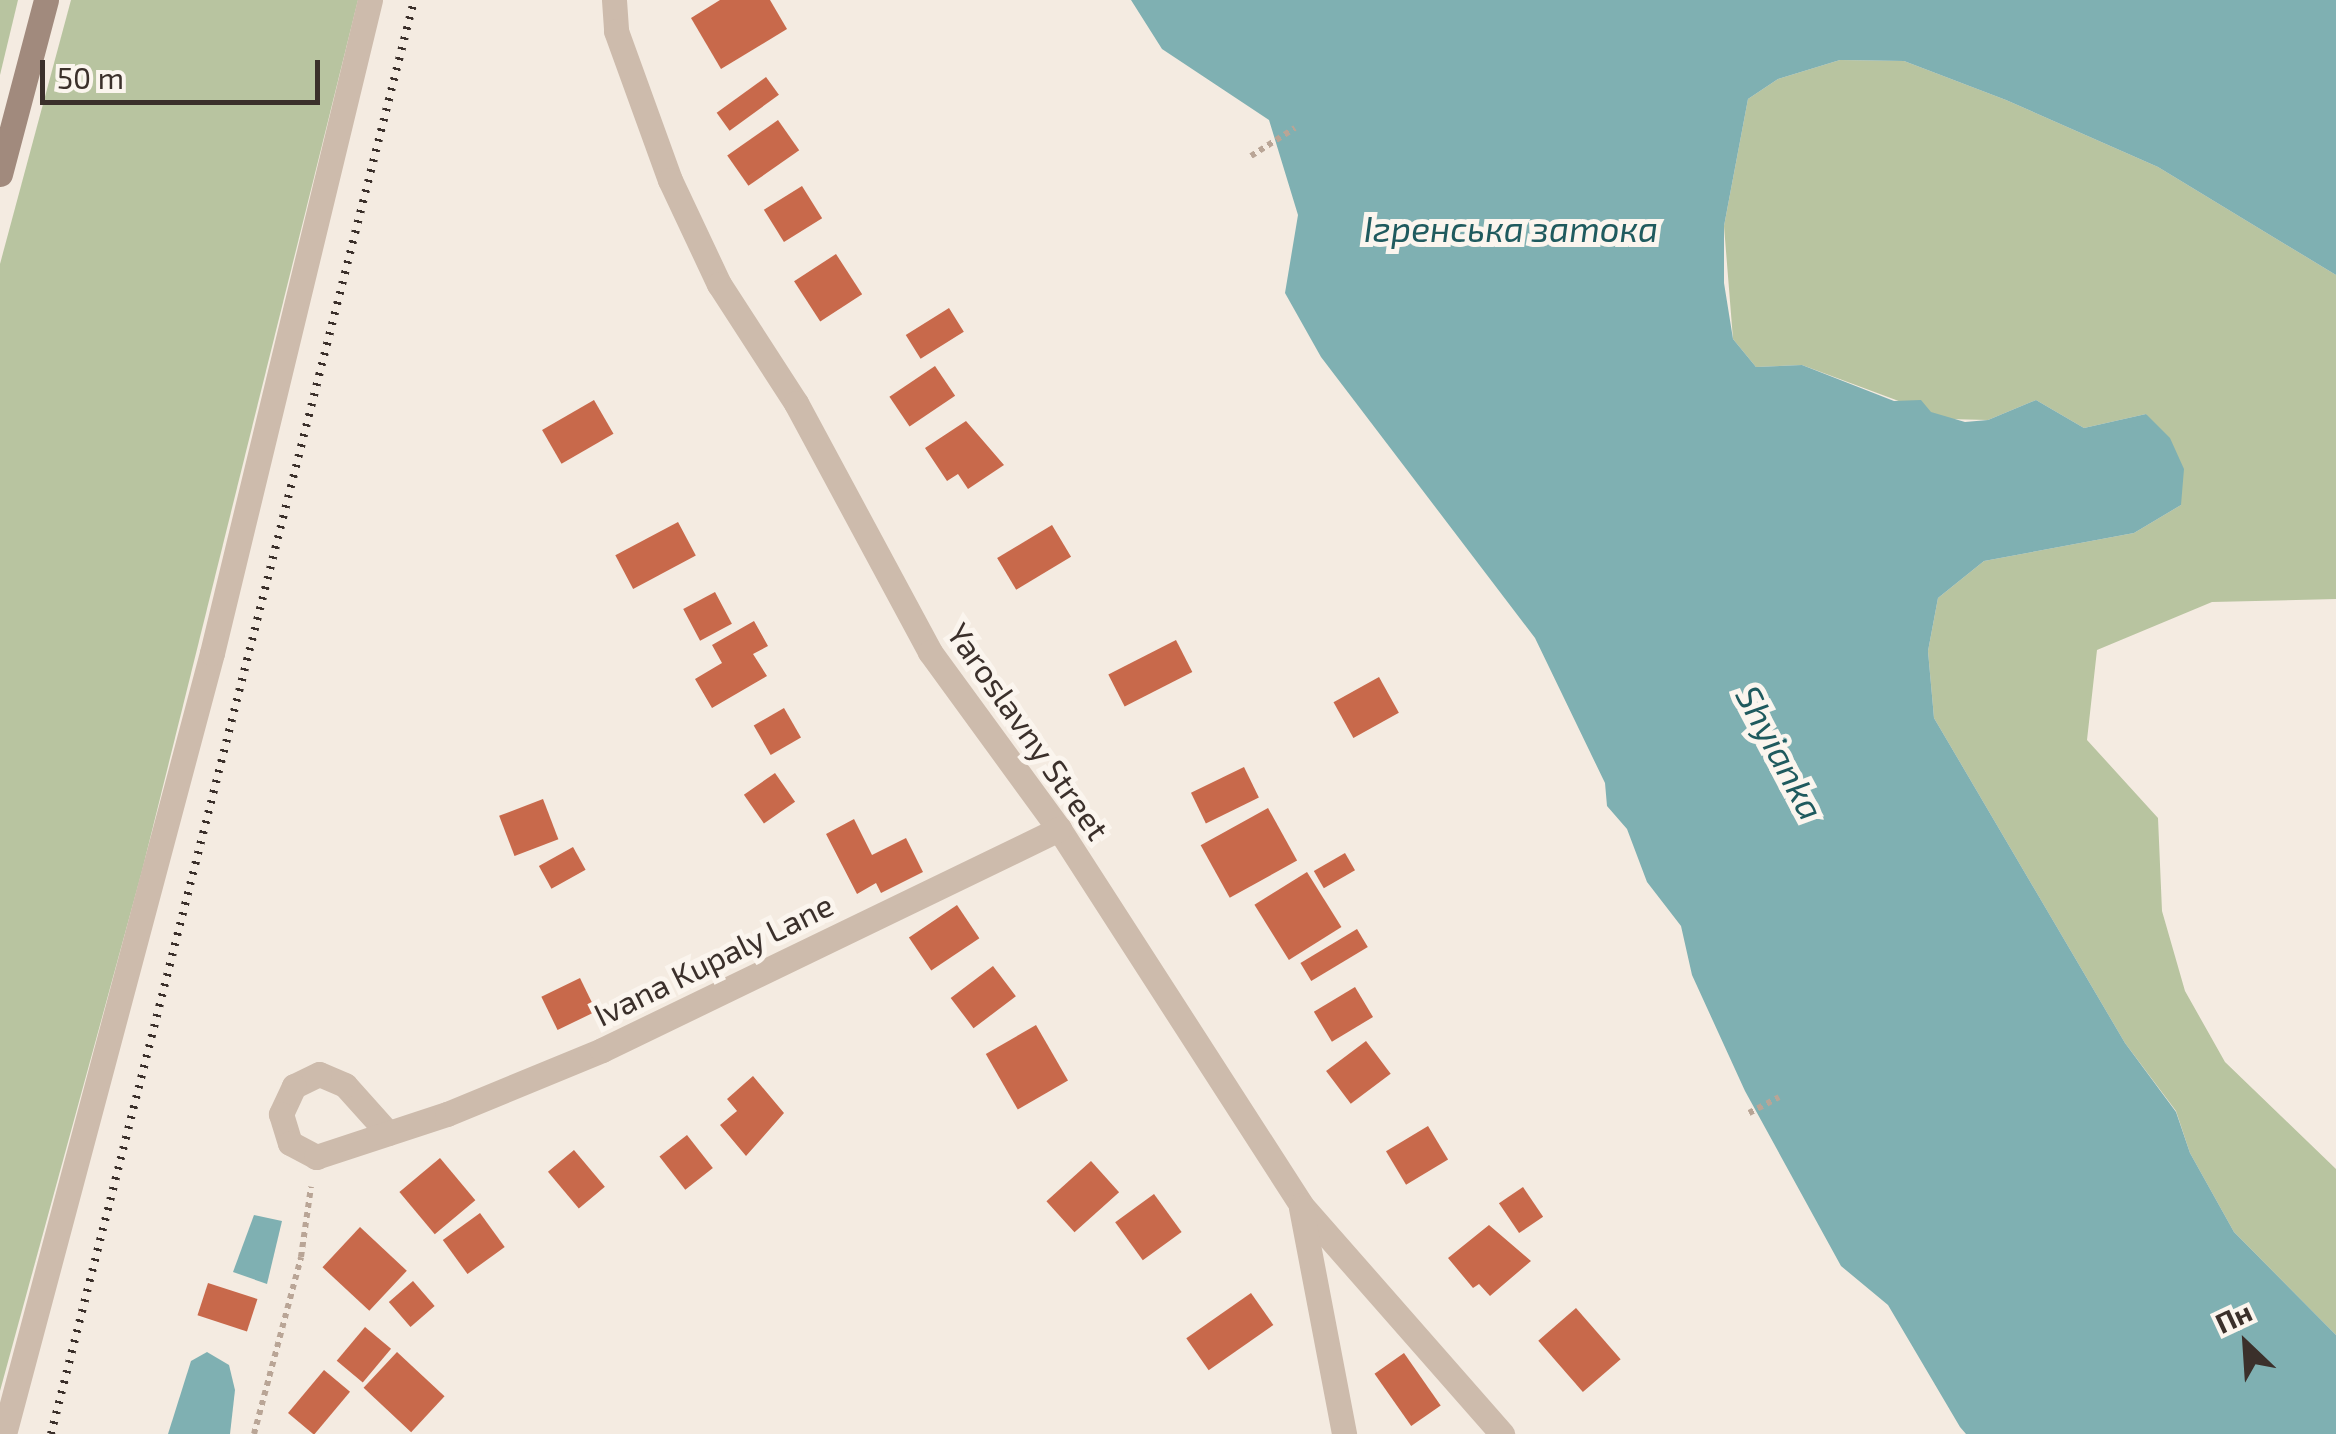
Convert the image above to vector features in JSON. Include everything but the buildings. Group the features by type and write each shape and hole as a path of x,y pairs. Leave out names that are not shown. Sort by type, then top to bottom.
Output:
{"main road":[{"path":"0,174 46,0"}],"street":[{"path":"4,1434 222,614 370,0"},
{"name":"Yaroslavny Street","path":"614,0 616,32 670,180 719,284 805,420 930,652 1060,828 1301,1205 1502,1434"},
{"name":"Ivana Kupaly Lane","path":"316,1157 602,1050 1060,828"},
{"path":"316,1157 290,1143 281,1114 294,1086 318,1074 345,1085 388,1132"},
{"path":"1301,1205 1344,1434"}],"path":[{"path":"1251,156 1295,128"},
{"path":"1749,1113 1778,1096"},
{"path":"254,1434 301,1257 316,1157"}],"green space":[{"path":"0,0 18,0 0,75"},
{"path":"71,0 358,0 142,871 0,1391 0,264"},
{"path":"1840,60 1904,61 2006,100 2158,167 2336,275 2336,599 2212,602 2097,650 2087,740 2158,818 2162,911 2185,991 2225,1062 2336,1169 2336,1335 2234,1232 2190,1153 2176,1111 2125,1043 1934,718 1928,651 1938,598 1984,561 2134,533 2181,505 2146,414 2084,428 2036,400 1988,420 1947,419 1802,365 1756,367 1733,339 1724,226 1748,99 1778,79"}],"water":[{"name":"Ігренська затока","path":"1131,0 2336,0 2336,275 2158,167 2006,100 1904,61 1840,60 1778,79 1748,99 1724,226 1724,283 1733,339 1756,367 1802,365 1894,401 1921,400 1931,412 1965,422 1988,420 2036,400 2084,428 2146,414 2170,438 2184,469 2181,505 2134,533 1984,561 1938,598 1928,651 1934,718 2125,1043 2176,1112 2190,1153 2234,1232 2336,1335 2336,1434 1966,1434 1960,1427 1888,1305 1841,1266 1745,1091 1692,975 1681,926 1647,882 1627,829 1607,806 1605,783 1535,638 1321,357 1285,293 1298,215 1269,120 1162,49"},
{"path":"254,1215 282,1221 267,1284 233,1272"},
{"path":"207,1352 229,1365 235,1390 230,1434 168,1434 191,1361"}],"railway":[{"path":"51,1434 414,0"}],"water label":[{"name":"Shyianka","path":"1781,752"}]}
